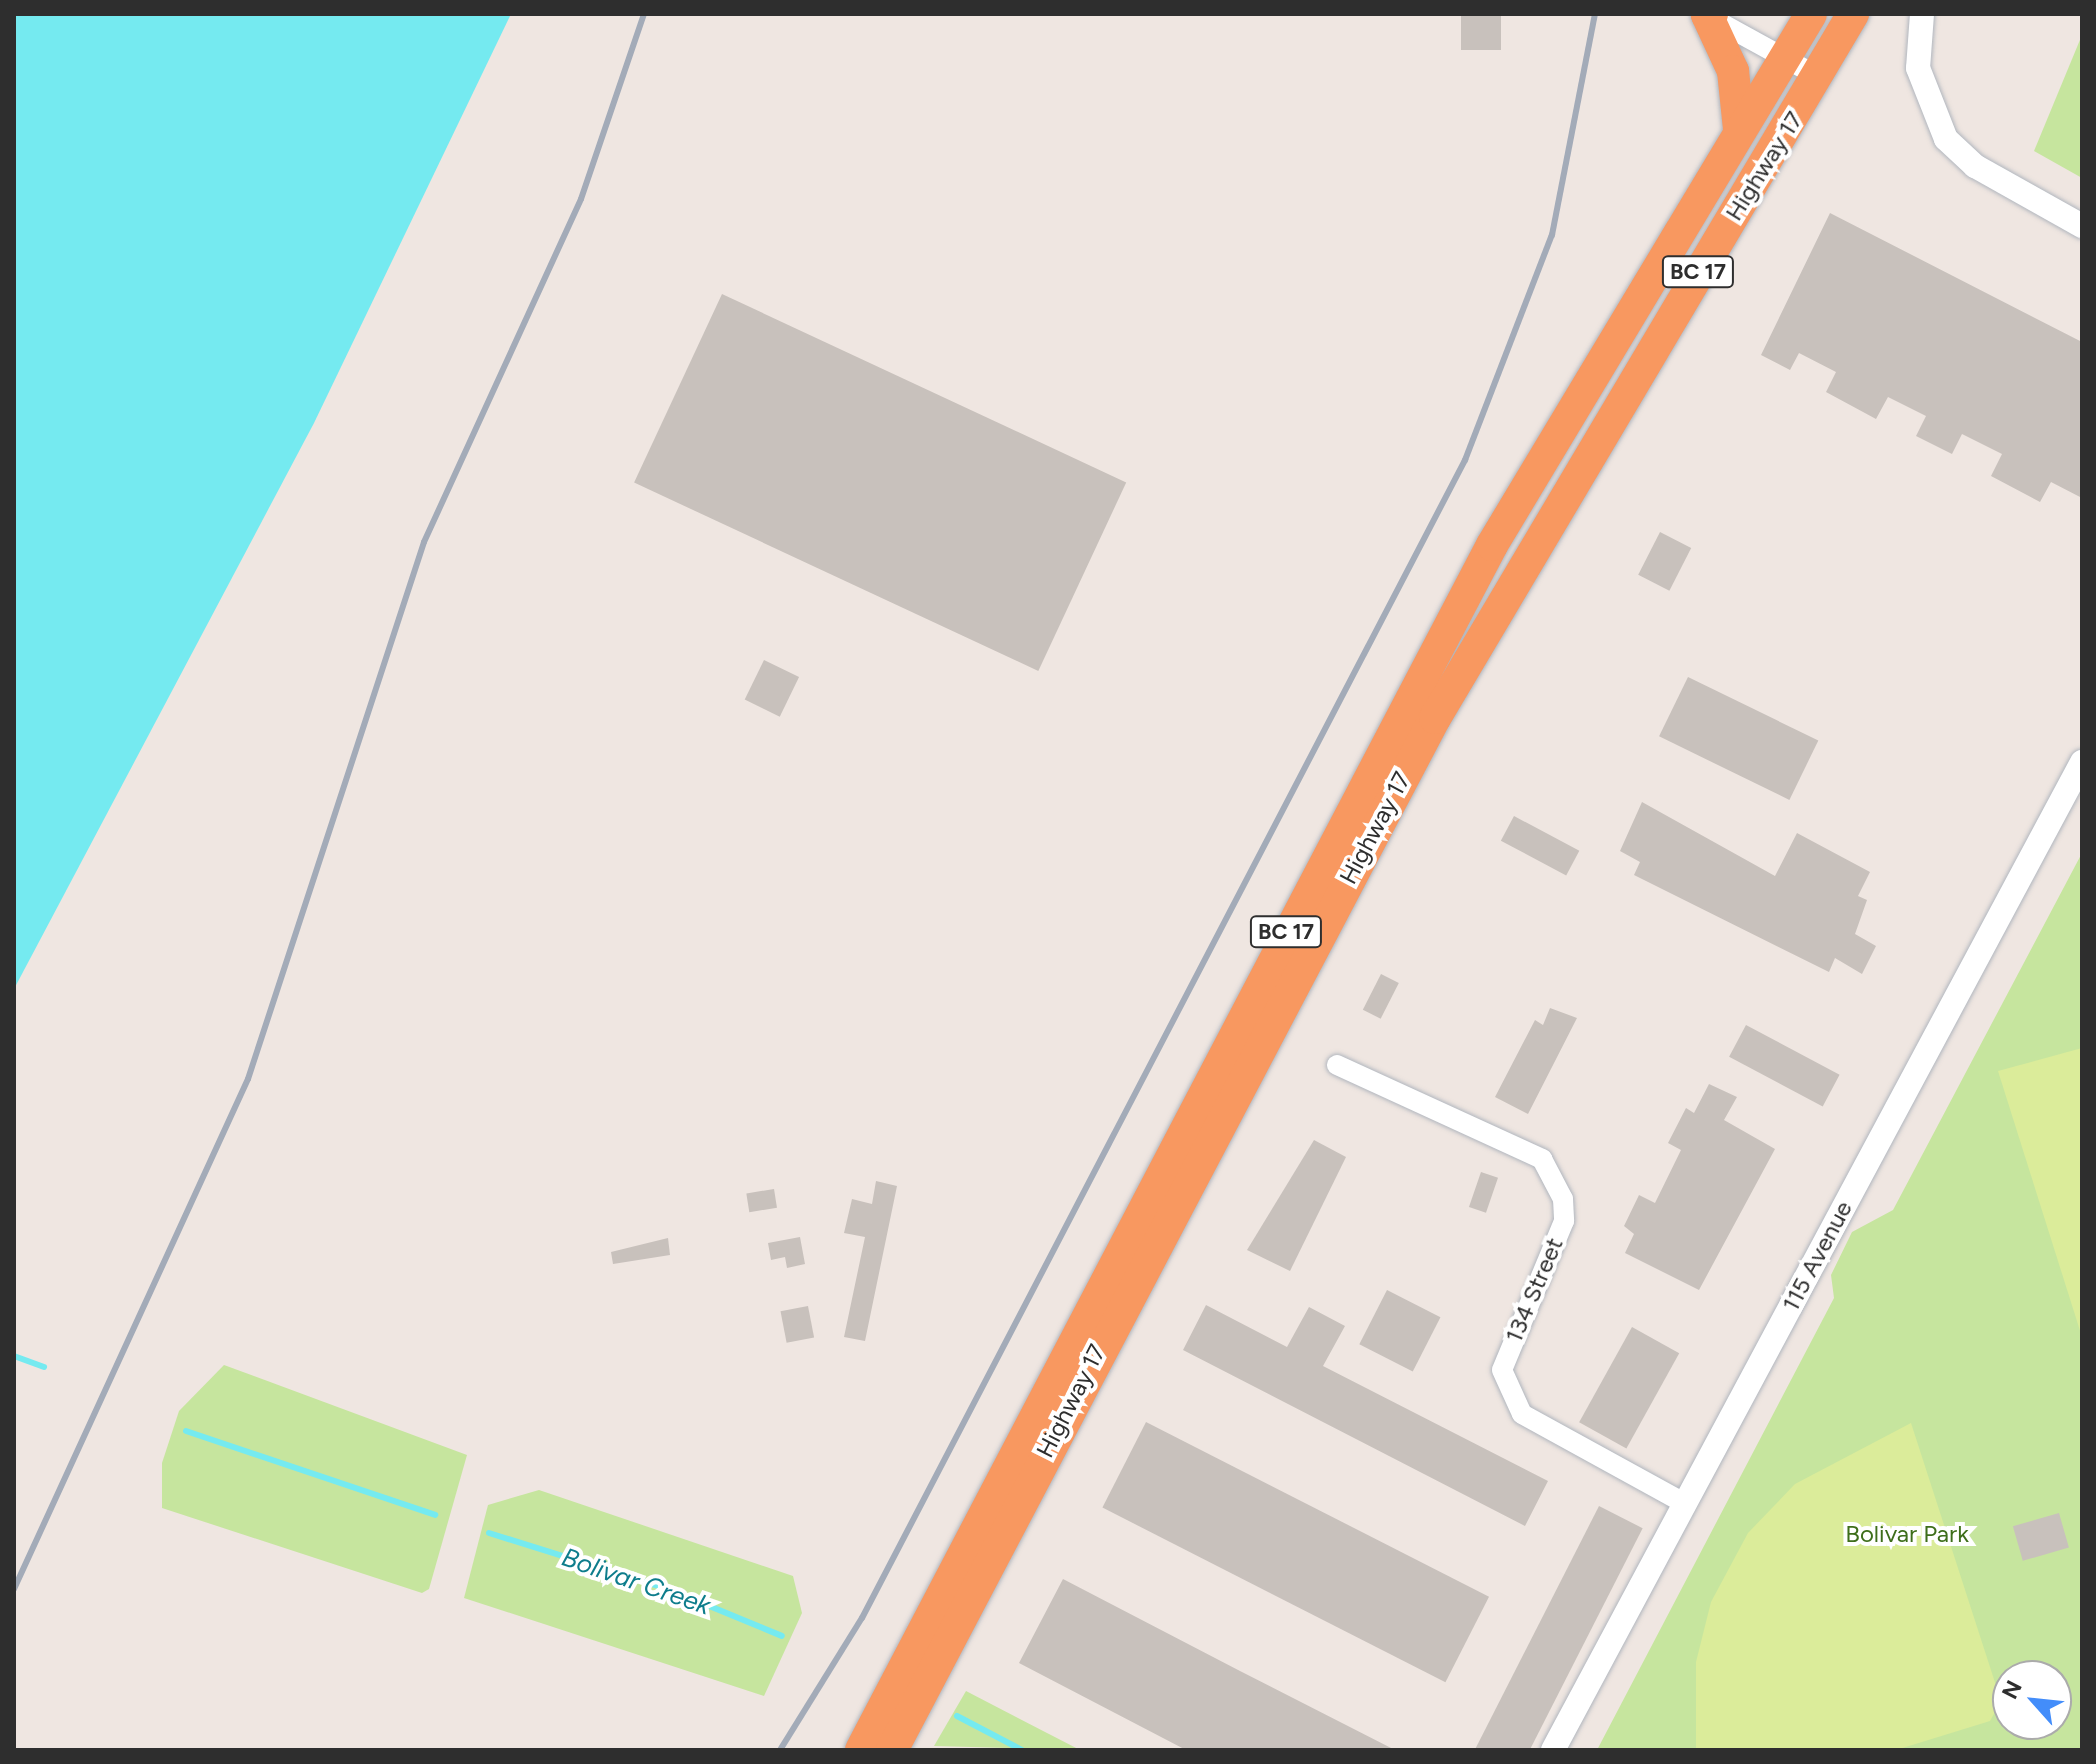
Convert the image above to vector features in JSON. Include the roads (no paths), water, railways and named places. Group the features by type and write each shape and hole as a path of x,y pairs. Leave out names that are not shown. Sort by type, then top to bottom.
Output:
{"highway":[{"path":"1708,14 1733,71 1739,129"},
{"name":"Highway 17","path":"861,1750 1414,688 1546,449 1811,14"},
{"name":"Highway 17","path":"892,1750 1435,718 1819,77 1853,14"}],"street":[{"path":"1708,14 1819,77"},
{"path":"1922,14 1918,68 1928,103 1955,148 2082,226"},
{"name":"115 Avenue","path":"1553,1750 2082,762"},
{"name":"134 Street","path":"1337,1065 1542,1159 1563,1199 1564,1221 1502,1370 1522,1414 1684,1503"}],"water":[{"path":"14,14 511,14 314,423 14,989"}],"waterway":[{"name":"Bolivar Creek","path":"14,1356 44,1367"},
{"name":"Bolivar Creek","path":"186,1431 435,1515"},
{"name":"Bolivar Creek","path":"489,1533 668,1589 782,1636"},
{"name":"Bolivar Creek","path":"957,1716 1022,1750"}],"railway":[{"path":"14,1589 248,1079 424,542 581,199 644,14"},
{"path":"780,1750 862,1618 1465,460 1552,235 1595,14"}],"park label":[{"name":"Bolivar Park","path":"1907,1534"}]}
